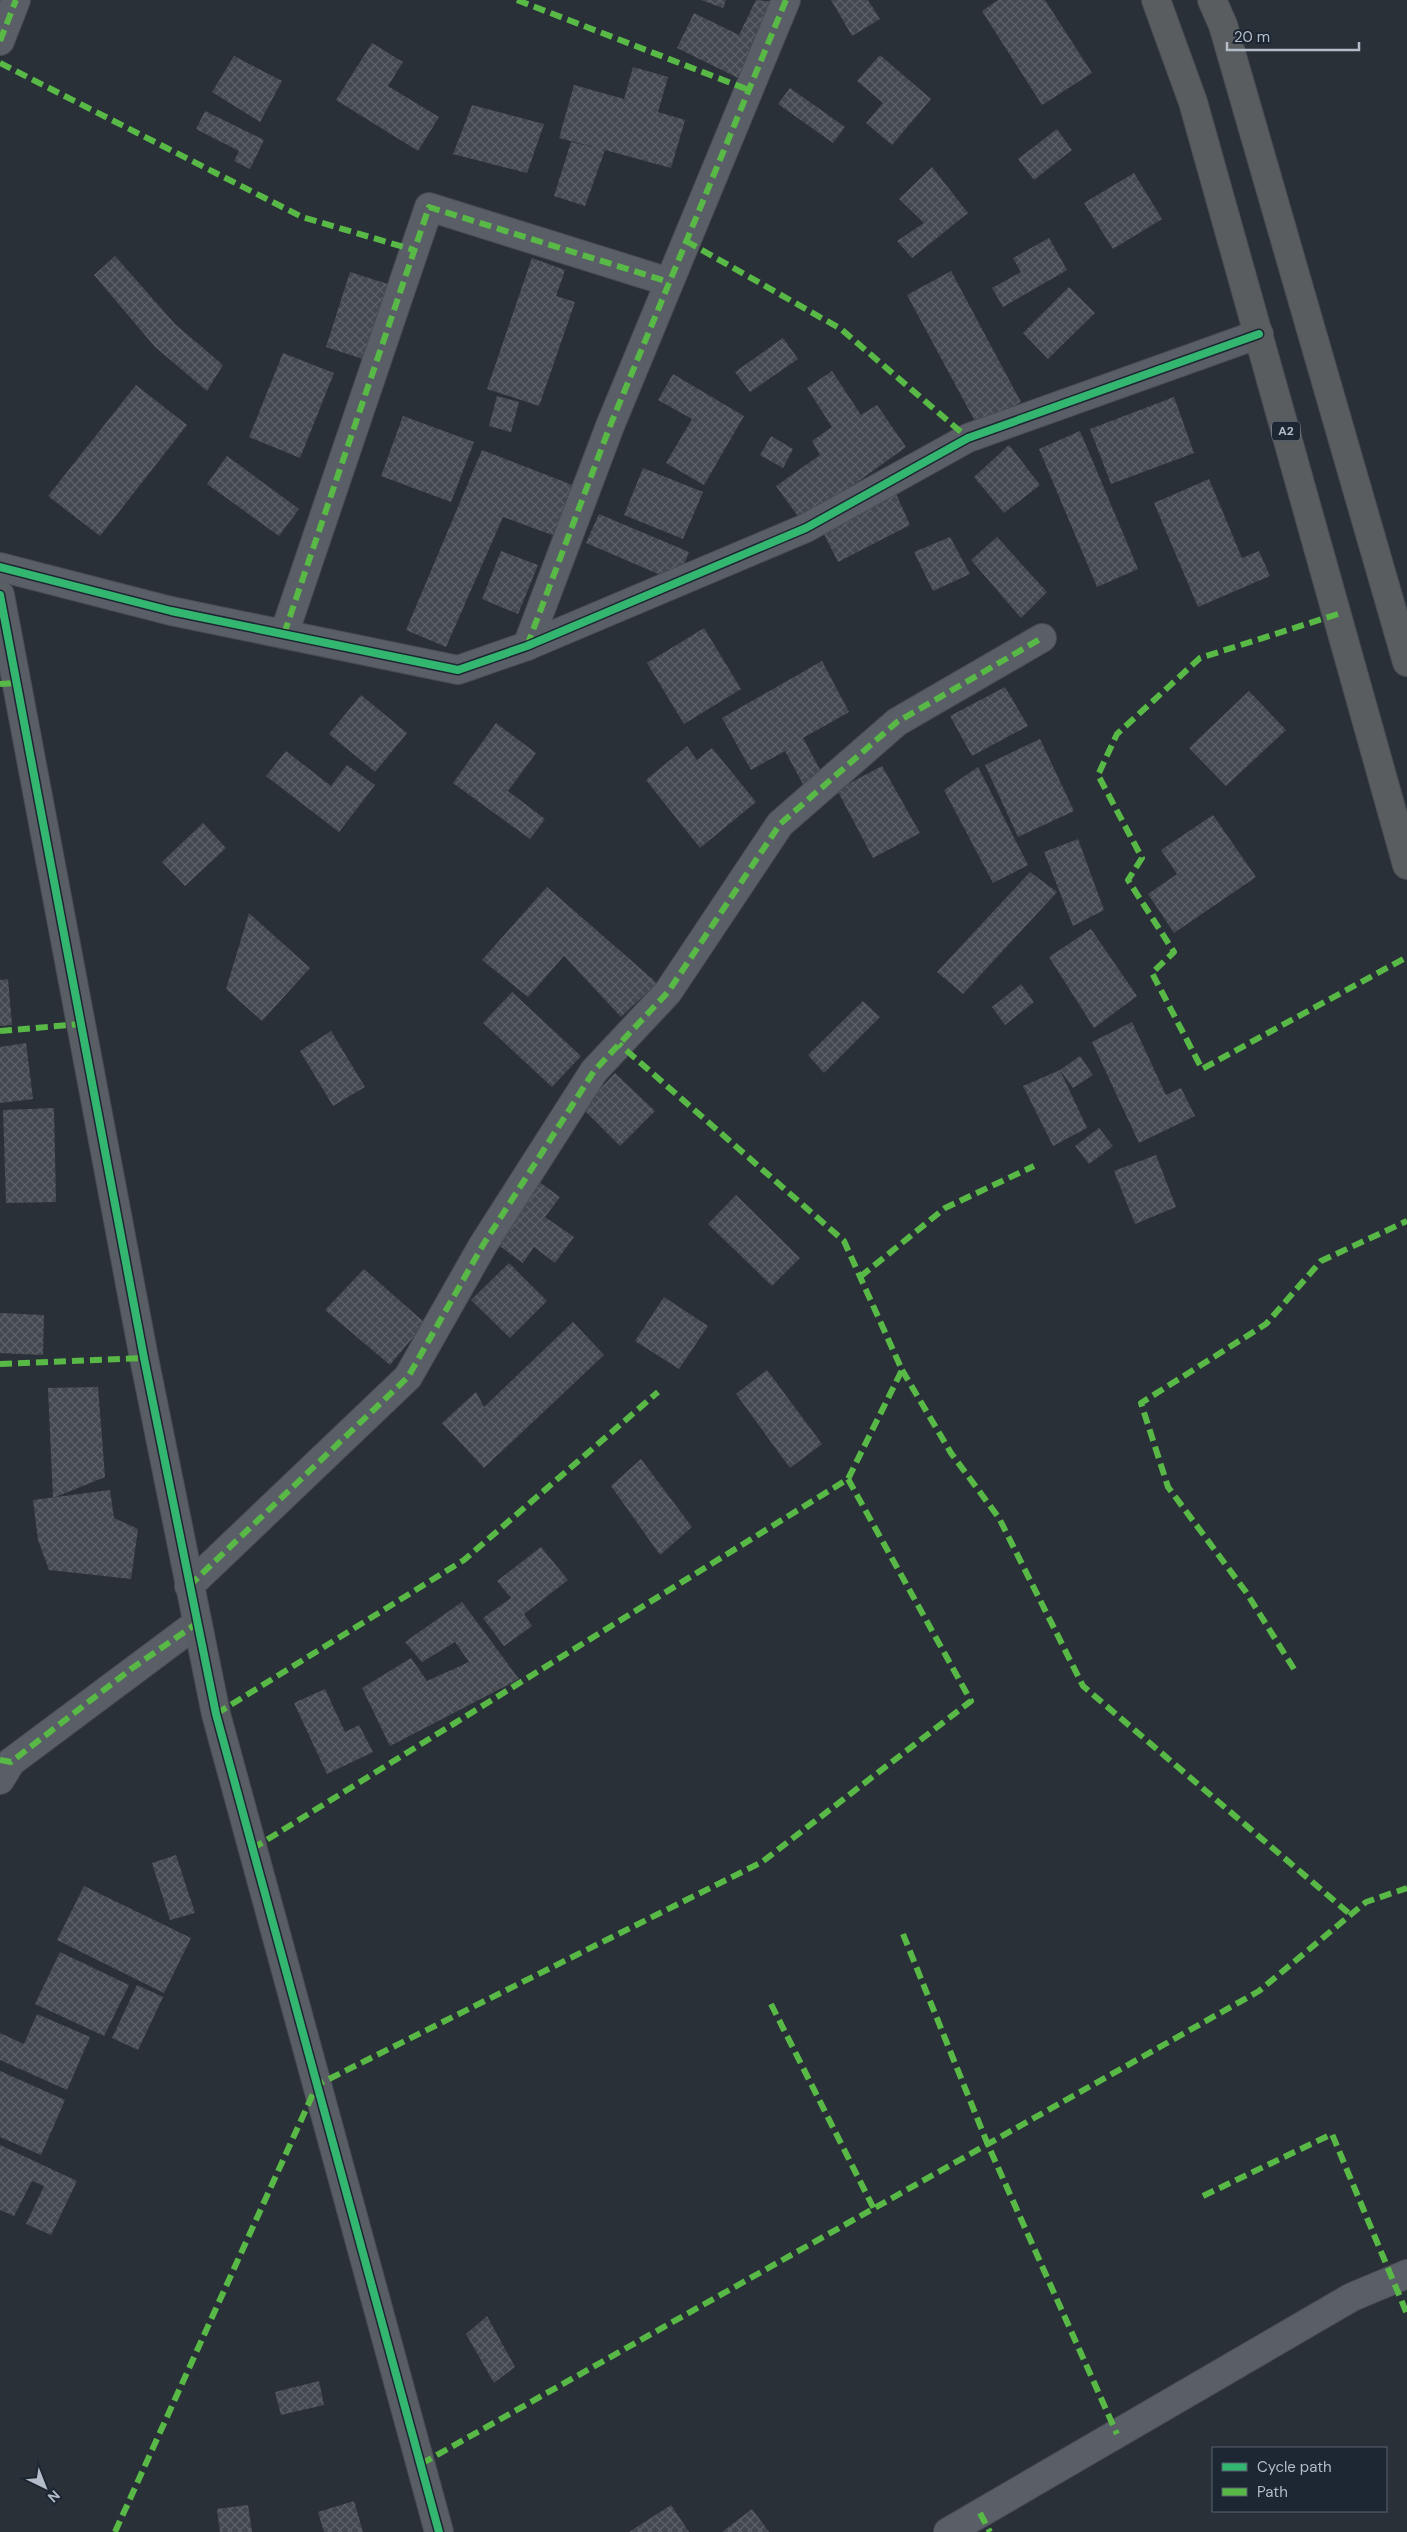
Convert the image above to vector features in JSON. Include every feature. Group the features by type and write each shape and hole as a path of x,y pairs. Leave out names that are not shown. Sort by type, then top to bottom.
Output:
{"highway":[{"name":"A2","path":"1156,0 1193,102 1407,865"},
{"path":"1212,0 1223,24 1407,662"}],"street":[{"path":"0,42 16,0"},
{"path":"527,646 610,426 786,0"},
{"path":"284,634 429,207 670,282"},
{"path":"0,567 171,611 458,670 527,646 806,528 968,438 1259,334"},
{"path":"0,595 196,1624 218,1723 439,2532"},
{"path":"189,1586 408,1377 483,1245 594,1071 668,992 780,824 897,722 1042,638"},
{"path":"0,1780 12,1762 196,1624"},
{"path":"948,2532 1352,2297 1407,2274"}],"building":[{"path":"701,0 726,0 723,8"},
{"path":"756,0 777,2 738,78 677,48 694,13 739,35"},
{"path":"831,0 868,0 880,19 852,36"},
{"path":"998,0 1045,0 1092,73 1042,105 982,11"},
{"path":"372,43 403,62 388,86 439,117 418,151 336,100"},
{"path":"880,55 931,99 892,145 866,123 883,103 857,81"},
{"path":"234,56 282,81 260,122 212,92"},
{"path":"633,67 668,77 658,112 685,120 671,168 605,150 585,206 554,196 571,142 601,149 559,138 574,85 624,99"},
{"path":"790,88 845,127 833,143 778,104"},
{"path":"472,105 544,124 527,173 453,154"},
{"path":"205,111 264,140 250,169 234,161 239,151 196,129"},
{"path":"1057,129 1072,150 1034,180 1018,159"},
{"path":"932,167 968,213 912,258 897,241 924,223 899,199"},
{"path":"1134,173 1162,219 1113,249 1084,203"},
{"path":"1049,238 1067,270 1003,307 992,288 1021,272 1013,258"},
{"path":"115,256 175,324 223,365 207,391 155,347 94,275"},
{"path":"532,258 565,270 556,296 575,302 539,406 487,389"},
{"path":"951,271 1021,402 977,425 907,295"},
{"path":"350,272 394,286 369,361 326,347"},
{"path":"1069,287 1095,313 1048,359 1023,333"},
{"path":"783,338 798,359 750,392 735,372"},
{"path":"283,353 334,373 300,458 249,437"},
{"path":"832,371 861,415 877,405 906,447 802,522 776,486 820,455 812,441 832,427 807,388"},
{"path":"673,374 744,416 704,485 666,463 692,419 658,400"},
{"path":"136,385 187,425 100,536 48,496"},
{"path":"497,396 519,402 511,432 489,426"},
{"path":"1174,397 1194,453 1111,484 1090,429"},
{"path":"403,416 474,442 451,502 381,476"},
{"path":"1080,431 1138,569 1097,587 1039,449"},
{"path":"771,436 793,449 783,468 760,455"},
{"path":"1009,445 1040,485 1004,513 974,477"},
{"path":"482,450 575,486 555,536 503,517 446,647 406,630"},
{"path":"227,456 299,509 279,536 207,484"},
{"path":"643,468 703,492 683,539 624,515"},
{"path":"1209,479 1242,558 1259,551 1270,576 1198,607 1154,503"},
{"path":"894,489 910,525 838,562 820,526"},
{"path":"599,514 689,552 677,582 586,543"},
{"path":"950,537 970,574 933,591 914,552"},
{"path":"997,537 1047,592 1021,618 971,560"},
{"path":"501,551 538,565 518,614 482,599"},
{"path":"704,628 741,689 684,724 647,663"},
{"path":"822,661 849,712 803,738 823,775 804,786 785,751 751,770 722,718"},
{"path":"1005,687 1028,726 972,756 950,716"},
{"path":"1249,691 1286,730 1226,786 1189,748"},
{"path":"361,695 407,733 375,772 329,734"},
{"path":"496,723 536,753 508,791 545,819 530,839 453,783"},
{"path":"1040,739 1074,811 1018,837 985,765"},
{"path":"687,746 697,760 712,748 756,802 700,848 646,780"},
{"path":"286,751 331,786 347,765 375,785 339,832 266,776"},
{"path":"882,766 920,833 873,858 837,790"},
{"path":"978,767 1028,865 993,883 944,790"},
{"path":"1213,815 1256,877 1174,933 1148,894 1177,874 1161,850"},
{"path":"203,823 226,848 185,886 162,862"},
{"path":"1078,839 1104,910 1073,926 1044,852"},
{"path":"1030,872 1057,892 963,994 937,972"},
{"path":"547,887 657,983 621,1017 564,956 528,997 482,960"},
{"path":"249,913 310,968 262,1021 226,989"},
{"path":"1091,929 1137,996 1094,1028 1049,957"},
{"path":"8,979 12,1025 0,1026 0,980"},
{"path":"1021,984 1034,1002 1005,1025 992,1007"},
{"path":"512,992 581,1056 552,1087 483,1023"},
{"path":"863,1001 880,1017 824,1073 808,1055"},
{"path":"1132,1022 1166,1095 1181,1088 1195,1116 1139,1143 1092,1042"},
{"path":"331,1031 365,1087 333,1106 300,1051"},
{"path":"26,1043 33,1099 0,1103 0,1047"},
{"path":"1080,1056 1093,1075 1073,1088 1060,1070"},
{"path":"1060,1070 1087,1128 1053,1146 1023,1086"},
{"path":"615,1073 655,1111 620,1146 582,1108"},
{"path":"54,1108 56,1202 6,1203 3,1110"},
{"path":"1099,1128 1113,1146 1089,1164 1075,1146"},
{"path":"1156,1155 1176,1207 1135,1224 1114,1171"},
{"path":"538,1181 560,1197 545,1217 574,1237 555,1263 534,1247 523,1263 494,1242"},
{"path":"736,1195 800,1258 772,1286 708,1224"},
{"path":"509,1263 547,1301 510,1338 471,1300"},
{"path":"364,1269 425,1323 390,1365 325,1310"},
{"path":"664,1297 708,1326 679,1369 635,1341"},
{"path":"0,1313 44,1315 43,1355 0,1353"},
{"path":"573,1322 604,1355 484,1468 442,1423 476,1392 484,1407"},
{"path":"767,1370 822,1444 790,1468 736,1394"},
{"path":"98,1387 105,1477 53,1498 48,1388"},
{"path":"641,1459 692,1527 660,1555 611,1486"},
{"path":"110,1490 114,1518 138,1529 131,1579 49,1570 38,1540 33,1500"},
{"path":"541,1547 568,1580 524,1614 532,1626 504,1646 483,1618 511,1598 497,1581"},
{"path":"462,1602 519,1679 390,1746 362,1688 411,1658 427,1681 469,1662 455,1642 422,1662 405,1642"},
{"path":"325,1689 345,1732 359,1725 373,1752 327,1774 294,1703"},
{"path":"176,1855 195,1913 170,1920 152,1863"},
{"path":"84,1886 191,1938 164,1993 57,1940"},
{"path":"60,1952 129,1985 104,2036 35,2004"},
{"path":"137,1985 163,1997 138,2050 112,2038"},
{"path":"37,2014 90,2037 67,2090 0,2060 0,2033 24,2044"},
{"path":"0,2071 65,2100 41,2155 0,2137"},
{"path":"0,2145 77,2181 51,2235 26,2224 44,2186 32,2181 14,2216 0,2210"},
{"path":"487,2316 515,2367 494,2383 466,2334"},
{"path":"319,2381 324,2405 281,2415 275,2392"},
{"path":"354,2501 363,2532 324,2532 318,2512"},
{"path":"248,2505 252,2532 220,2532 217,2509"},
{"path":"671,2505 689,2532 629,2532"},
{"path":"752,2509 769,2532 722,2532"}],"marked path":[{"path":"0,41 16,0"},
{"path":"517,0 749,90"},
{"path":"527,646 610,426 786,0"},
{"path":"0,63 302,217 414,250"},
{"path":"284,634 429,207 669,282"},
{"path":"686,241 841,329 968,438"},
{"path":"1338,614 1200,658 1117,734 1098,775 1142,858 1128,880 1174,952 1152,973 1202,1069 1407,957"},
{"path":"189,1586 408,1377 483,1245 594,1071 668,992 780,824 897,722 1042,638"},
{"path":"0,684 17,683"},
{"path":"0,1031 81,1024"},
{"path":"252,1849 848,1479 902,1370 844,1241 619,1044"},
{"path":"860,1277 945,1208 1034,1166"},
{"path":"1294,1669 1246,1592 1168,1487 1141,1403 1266,1324 1321,1261 1407,1221"},
{"path":"0,1364 144,1358"},
{"path":"902,1370 951,1453 999,1518 1083,1686 1351,1915"},
{"path":"216,1714 464,1560 658,1392"},
{"path":"115,2532 317,2085 762,1862 971,1701 848,1479"},
{"path":"0,1760 11,1762 131,1669 196,1624"},
{"path":"421,2464 1259,1991 1366,1902 1407,1888"},
{"path":"903,1934 988,2145 1117,2434"},
{"path":"771,2004 874,2209"},
{"path":"1203,2196 1332,2134 1407,2314"},
{"path":"980,2513 990,2532"}],"cycle path":[{"path":"0,567 171,611 458,670 527,646 806,528 968,438 1259,334"},
{"path":"0,595 144,1358 216,1714 439,2532"}]}
